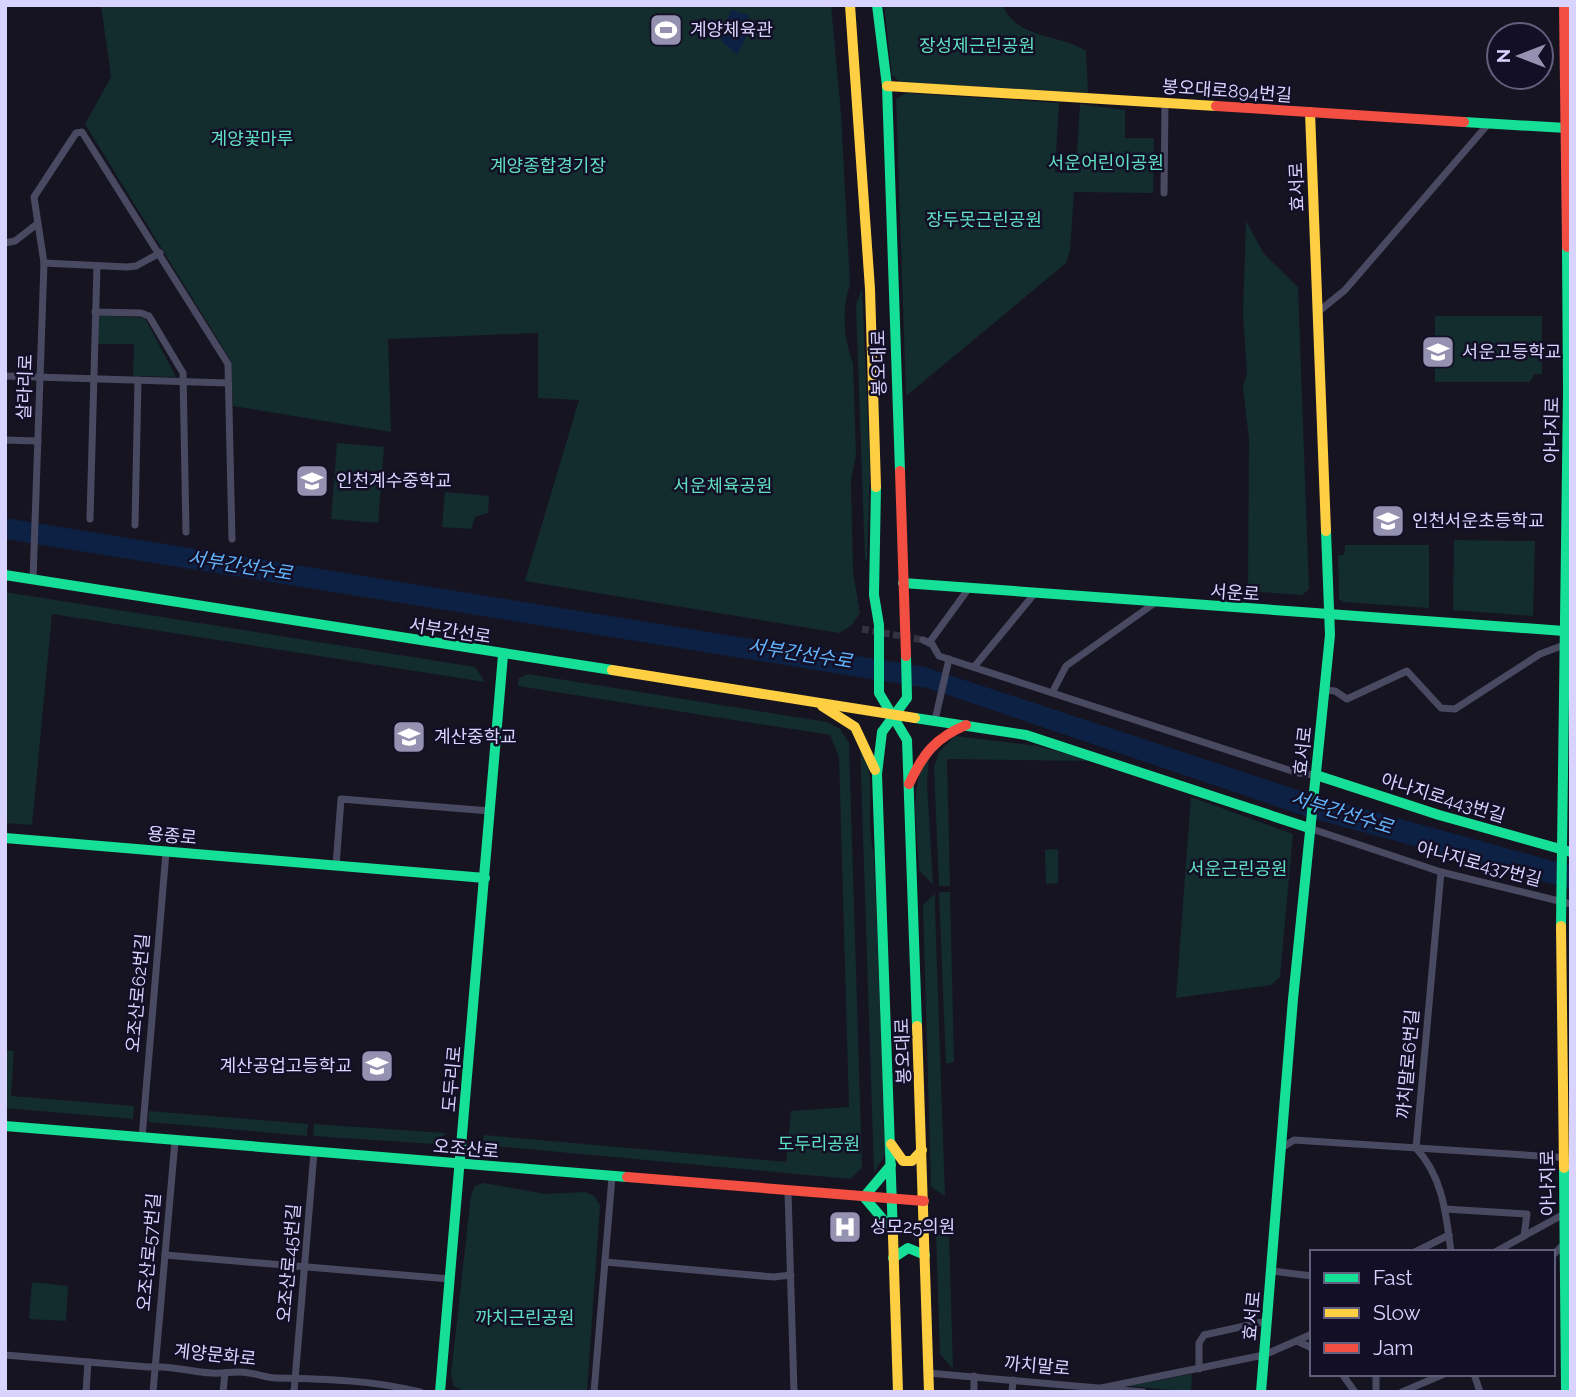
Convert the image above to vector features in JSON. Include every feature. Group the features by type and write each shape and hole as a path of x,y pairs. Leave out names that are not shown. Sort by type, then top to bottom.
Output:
{"main road":[{"name":"봉오대로","path":"850,5 870,289 876,455 874,595 879,644 879,693 907,740 929,1392"},
{"name":"봉오대로","path":"877,5 887,86 907,698 891,714 878,735 877,774 898,1392"},
{"name":"아나지로","path":"1564,5 1568,391 1568,629 1564,645 1566,1392"},
{"name":"봉오대로894번길","path":"887,86 1566,128"},
{"name":"효서로","path":"1261,1392 1310,824 1325,690 1329,616 1310,112"},
{"name":"서부간선로","path":"5,575 503,655 935,720 1047,740 1310,824"},
{"name":"서운로","path":"903,583 1329,616 1568,629"},
{"name":"도두리로","path":"440,1392 503,655"},
{"path":"815,702 855,727 877,774"},
{"path":"907,787 927,748 938,736 966,725"},
{"name":"아나지로443번길","path":"1316,780 1564,852"},
{"name":"용종로","path":"5,838 485,878"},
{"name":"오조산로","path":"5,1126 923,1201"},
{"path":"891,1143 903,1161 912,1161 922,1150"},
{"path":"891,1165 864,1197 892,1230"},
{"path":"893,1258 908,1248 925,1255"}],"street":[{"path":"1164,193 1165,103"},
{"path":"1318,312 1345,290 1489,123"},
{"name":"살라리로","path":"33,580 44,263 34,197 76,133 82,132 160,253"},
{"path":"5,243 15,241 37,224"},
{"path":"44,263 136,266 160,253 228,363 232,539"},
{"path":"90,519 97,266"},
{"path":"96,312 141,313 149,316 183,373 186,533"},
{"path":"5,376 228,383"},
{"path":"135,525 138,380"},
{"path":"5,440 38,441"},
{"path":"969,588 926,641 948,662 974,667 1053,691 1316,780"},
{"path":"974,667 1035,593"},
{"path":"1053,691 1066,666 1156,602"},
{"path":"1325,690 1335,691 1347,699 1407,671 1441,708 1455,709 1540,654 1564,645"},
{"path":"935,720 948,662"},
{"path":"336,866 341,799 490,811"},
{"name":"아나지로437번길","path":"1310,824 1441,872 1564,901"},
{"name":"오조산로62번길","path":"142,1138 166,852"},
{"name":"까치말로6번길","path":"1416,1148 1441,872"},
{"path":"1283,1147 1294,1140 1567,1158"},
{"name":"오조산로57번길","path":"153,1392 175,1141"},
{"path":"1416,1148 1432,1165 1445,1209 1451,1250"},
{"name":"오조산로45번길","path":"294,1392 314,1152"},
{"path":"594,1392 612,1177"},
{"path":"788,1192 794,1392"},
{"path":"1445,1209 1527,1214 1524,1236"},
{"path":"1499,1250 1564,1214"},
{"path":"1419,1250 1449,1235"},
{"path":"1555,1253 1564,1244"},
{"path":"164,1255 450,1279"},
{"path":"605,1262 774,1277 791,1275"},
{"path":"1272,1271 1310,1276"},
{"path":"1199,1369 1199,1343 1204,1335 1267,1321"},
{"path":"1101,1388 1264,1356 1310,1335"},
{"path":"1297,1341 1310,1347"},
{"name":"계양문화로","path":"5,1354 155,1367 171,1366 203,1373 236,1371 277,1378 327,1377 346,1383 377,1382 420,1392"},
{"path":"86,1392 88,1362"},
{"path":"223,1392 225,1373"},
{"name":"까치말로","path":"929,1373 1013,1380 1063,1388 1143,1392"},
{"path":"974,1376 974,1392"},
{"path":"1343,1376 1355,1392"},
{"path":"1402,1392 1439,1376"},
{"path":"1012,1392 1013,1380"}],"green space":[{"path":"101,5 831,5 841,113 850,285 845,304 845,324 853,363 856,455 851,480 853,572 860,613 851,626 839,633 525,581 579,400 538,398 538,333 388,339 391,432 233,406 231,361 85,124 111,77"},
{"name":"장성제근린공원","path":"884,5 1003,5 1009,16 1028,30 1086,51 1088,93 900,82 892,75"},
{"name":"장두못근린공원","path":"906,93 1059,103 1055,172 1076,173 1080,104 1125,110 1125,138 1154,138 1153,193 1074,192 1070,251 1066,263 906,396 896,99"},
{"path":"1246,221 1264,254 1298,287 1309,589 1302,595 1248,591 1249,439 1243,387 1247,372 1243,315"},
{"path":"862,288 870,469 867,560 856,305"},
{"path":"98,315 145,318 176,377 133,376 134,344 98,344"},
{"path":"1435,316 1542,316 1542,374 1534,374 1530,382 1435,382"},
{"path":"337,443 384,447 378,523 331,519"},
{"path":"445,492 489,496 488,513 475,517 471,529 442,527"},
{"path":"1454,540 1535,541 1533,616 1453,610"},
{"path":"1345,545 1429,545 1429,608 1344,602 1339,599 1338,555 1344,555"},
{"path":"5,592 475,667 485,682 52,614 32,825 5,823"},
{"name":"도두리공원","path":"528,674 827,722 840,729 849,743 862,1168 850,1179 483,1145 484,1135 786,1162 791,1111 849,1107 839,757 830,735 518,686 519,678"},
{"path":"955,736 1038,746 1091,761 947,759 950,886 939,886 934,767 939,752"},
{"path":"860,742 866,755 870,783 886,1153 874,1173"},
{"path":"929,754 927,785 933,885 919,870 915,810 918,781"},
{"name":"서운근린공원","path":"1191,797 1293,834 1280,977 1271,985 1176,998"},
{"path":"1058,849 1058,883 1046,884 1045,850"},
{"path":"939,892 950,892 954,1062 946,1064"},
{"path":"935,894 945,1196 931,1187 923,905"},
{"path":"5,1050 14,1051 11,1096 134,1106 133,1119 5,1108"},
{"path":"149,1111 308,1124 307,1136 148,1122"},
{"path":"314,1124 446,1133 435,1144 313,1136"},
{"name":"까치근린공원","path":"484,1183 545,1194 585,1192 594,1196 600,1205 587,1392 462,1390 454,1386 451,1374 471,1195 475,1186"},
{"path":"936,1233 949,1233 953,1369 940,1354"},
{"path":"32,1282 68,1286 66,1321 29,1319"},
{"path":"1192,1374 1191,1392 1128,1386"}],"water":[{"path":"731,10 749,15 746,37 737,55 721,40"},
{"name":"서부간선수로","path":"5,518 925,667 1310,794 1571,866 1571,889 1308,817 927,688 5,539"}],"tunnel":[{"path":"862,629 923,640"}],"traffic: fast":[{"path":"877,5 887,86 900,471"},
{"path":"1464,122 1566,128"},
{"path":"1561,926 1568,392 1567,247"},
{"path":"876,487 874,595 879,625 879,693 907,740 917,1026"},
{"path":"1261,1392 1293,999 1330,635 1326,531"},
{"path":"5,575 612,670"},
{"path":"903,583 1564,631"},
{"path":"440,1392 503,655"},
{"path":"893,1236 877,774 882,732 907,698 906,656"},
{"path":"915,718 1026,735 1309,828"},
{"path":"1316,775 1439,815 1571,852"},
{"path":"5,838 485,878"},
{"path":"5,1126 627,1177"},
{"path":"891,1165 864,1197 892,1230"},
{"path":"1564,1168 1566,1392"},
{"path":"893,1258 908,1248 925,1255"}],"traffic: slow":[{"path":"850,5 870,289 876,487"},
{"path":"887,86 1216,106"},
{"path":"1310,112 1326,531"},
{"path":"612,670 915,718"},
{"path":"822,706 855,727 875,770"},
{"path":"1561,926 1564,1168"},
{"path":"917,1026 929,1392"},
{"path":"891,1144 903,1161 912,1161 922,1150"},
{"path":"893,1236 898,1392"}],"traffic: jam":[{"path":"1564,5 1567,247"},
{"path":"1216,106 1464,122"},
{"path":"900,471 906,656"},
{"path":"909,784 931,748 946,735 966,725"},
{"path":"627,1177 924,1201"}],"place":[{"name":"계양체육관","path":"666,30"},
{"name":"서운고등학교","path":"1438,352"},
{"name":"인천계수중학교","path":"312,481"},
{"name":"인천서운초등학교","path":"1388,521"},
{"name":"계산중학교","path":"409,737"},
{"name":"계산공업고등학교","path":"377,1066"},
{"name":"성모25의원","path":"845,1227"}],"park label":[{"name":"계양꽃마루","path":"252,139"},
{"name":"서운어린이공원","path":"1106,163"},
{"name":"계양종합경기장","path":"548,166"},
{"name":"서운체육공원","path":"723,486"}]}
